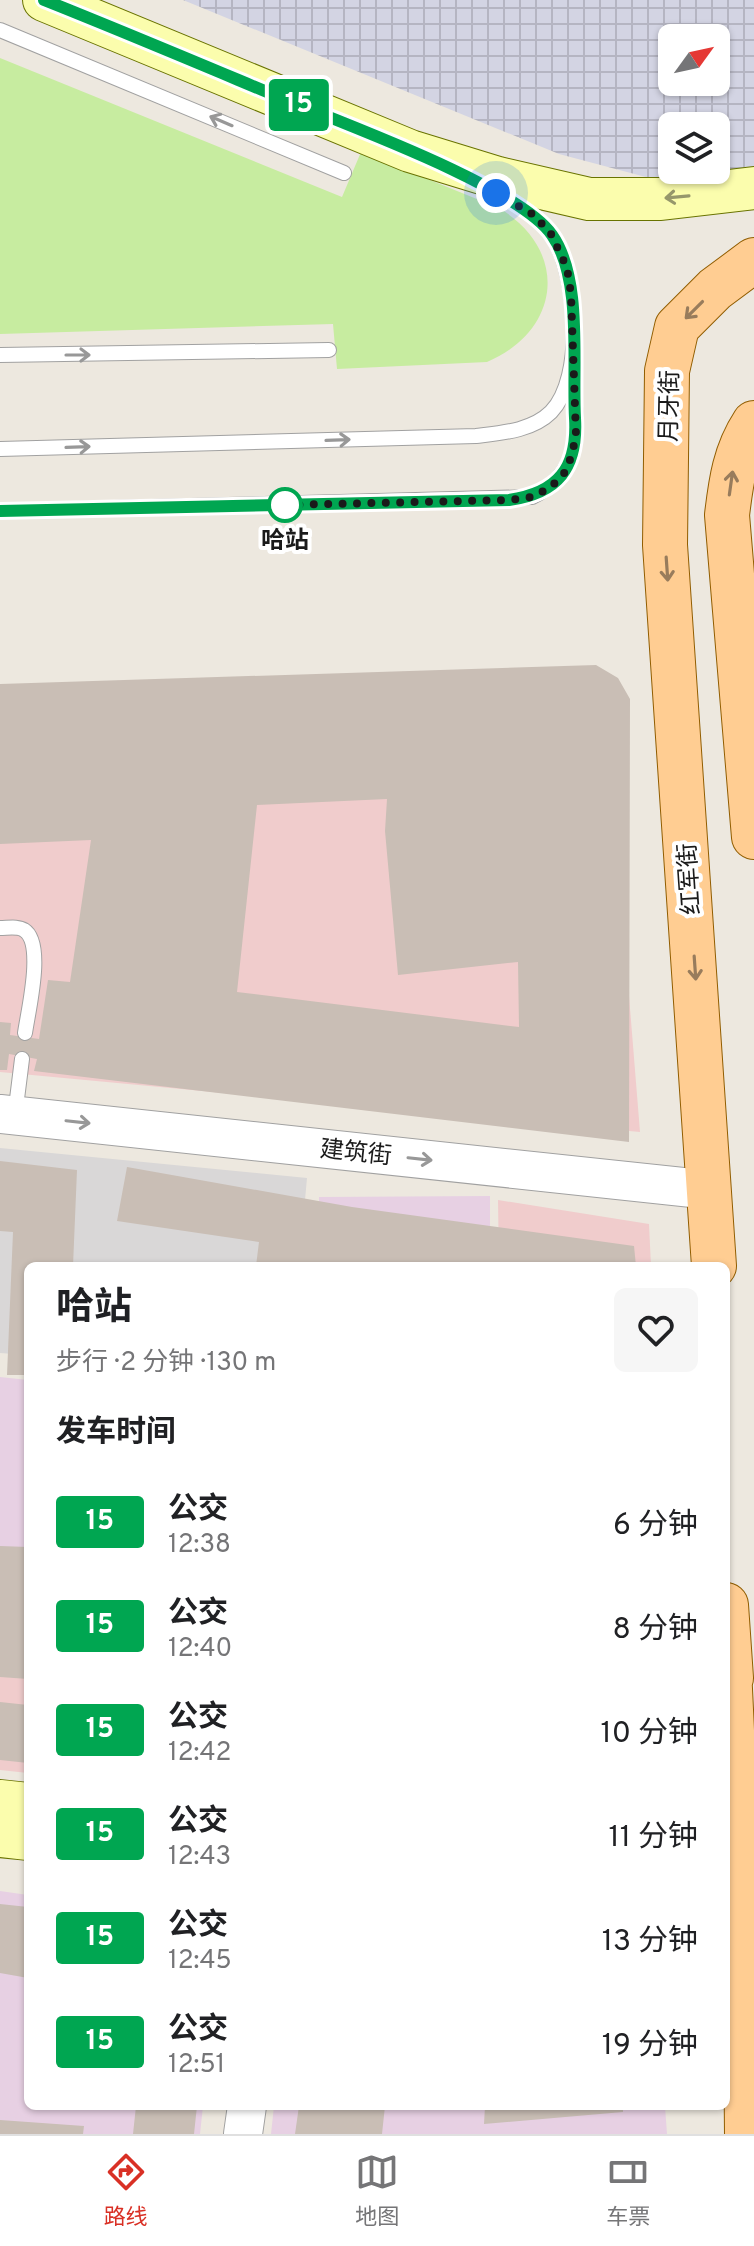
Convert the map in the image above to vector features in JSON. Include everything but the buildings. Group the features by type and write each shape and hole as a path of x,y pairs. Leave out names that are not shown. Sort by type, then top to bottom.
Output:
{"main road":[{"path":"44,0 410,151 498,178 589,199 661,199 754,188"},
{"name":"月牙街","path":"668,492 667,371 677,327 715,289 754,260"},
{"path":"754,423 742,442 732,472 727,515 743,672 754,835"},
{"name":"红军街","path":"668,492 665,545 714,1262"},
{"path":"730,1664 754,1850"},
{"path":"730,1690 745,2003 747,2134"},
{"path":"0,1801 24,1804"},
{"path":"0,1836 24,1839"}],"street":[{"name":"建筑街","path":"7,1115 711,1190"},
{"path":"243,2134 246,2110"}],"lane":[{"path":"0,30 344,173"},
{"path":"0,511 532,497 551,487 566,471 576,435 571,294 567,268 551,234 534,215 511,200 410,151"},
{"path":"0,355 329,350"},
{"path":"0,449 492,434 535,423 551,411 565,390 572,368"},
{"path":"0,928 22,928 31,936 36,951 25,1033"},
{"path":"7,1115 22,1059"}],"shaded area":[{"path":"183,0 754,0 754,169 730,174 730,112 658,112 658,180 559,154"},
{"path":"603,674 640,1132 0,1072 0,690"},
{"path":"0,1148 307,1178 299,1262 24,1262 24,1355 0,1353"},
{"path":"490,1196 490,1262 319,1262 319,1197"},
{"path":"498,1200 649,1224 651,1262 499,1262"},
{"path":"0,1377 24,1380 24,1650 0,1647"},
{"path":"0,1655 24,1658 24,1773 0,1770"},
{"path":"0,1891 24,1894 24,2110 203,2110 200,2134 0,2134"},
{"path":"274,2110 665,2110 667,2134 271,2134"}],"green space":[{"path":"0,58 342,197 361,152 499,208 522,225 537,245 546,267 547,289 542,310 530,330 512,348 487,362 337,369 333,324 0,334"}],"bus line":[{"name":"15","path":"0,511 532,497 551,487 566,471 576,435 571,294 567,268 551,234 534,215 511,200 410,151 44,0"}],"place":[{"name":"哈站","path":"285,505"}],"route":[{"path":"285,505 509,500 532,497 551,487 566,471 576,435 571,294 567,268 551,234 534,215 496,193"}]}
